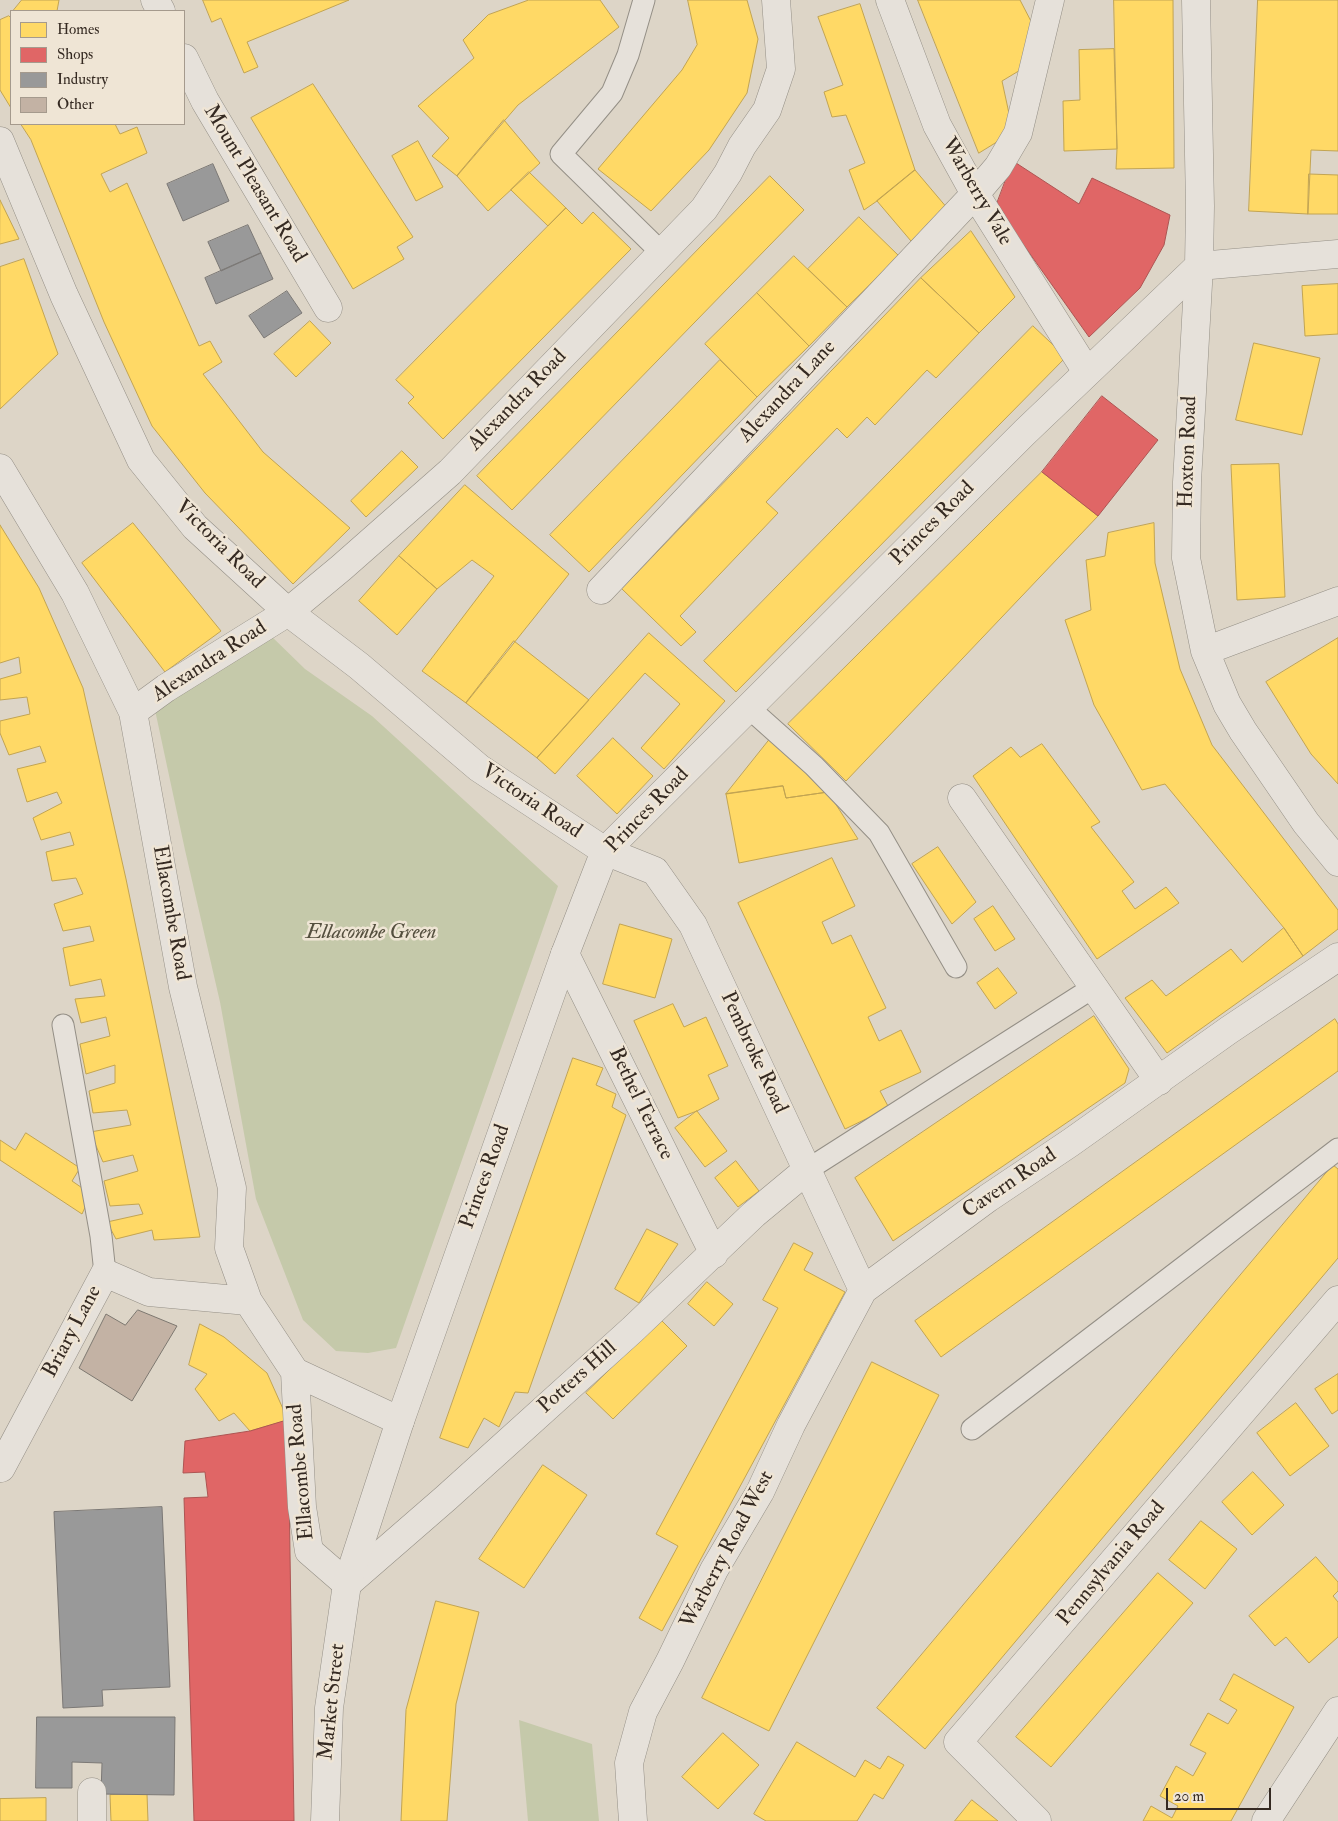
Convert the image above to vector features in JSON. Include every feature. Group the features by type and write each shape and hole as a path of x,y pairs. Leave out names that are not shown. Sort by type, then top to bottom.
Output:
{"street":[{"name":"Alexandra Road","path":"133,712 166,688 288,612 450,472 704,209 728,173 742,146 767,110 781,69 776,0"},
{"name":"Warberry Vale","path":"890,0 937,125 975,194 1086,372"},
{"name":"Alexandra Lane","path":"601,590 975,194 998,167 1018,133 1050,0"},
{"name":"Hoxton Road","path":"1196,0 1200,206 1199,266 1187,482 1186,558 1205,651 1231,711 1306,823 1338,862"},
{"name":"Mount Pleasant Road","path":"185,60 205,101 328,308"},
{"name":"Victoria Road","path":"0,141 64,295 141,460 195,527 288,612 360,666 479,768 605,851"},
{"path":"1199,266 1338,254"},
{"name":"Princes Road","path":"347,1584 400,1421 565,954 605,851 1086,372 1199,266"},
{"name":"Ellacombe Road","path":"0,468 75,593 133,712 183,987 232,1188 229,1248 248,1301 295,1372 302,1507 309,1551 347,1584"},
{"path":"1205,651 1338,601"},
{"path":"962,798 1159,1081"},
{"name":"Pembroke Road","path":"605,851 655,871 693,925 863,1290"},
{"name":"Bethel Terrace","path":"565,954 714,1254"},
{"name":"Cavern Road","path":"863,1290 988,1198 1070,1144 1229,1030 1338,957"},
{"name":"Potters Hill","path":"347,1584 446,1498 714,1254 754,1214 807,1170"},
{"name":"Briary Lane","path":"1,1468 105,1273 149,1292 248,1301"},
{"name":"Warberry Road West","path":"633,1821 629,1763 643,1712 714,1570 760,1492 791,1425 863,1290"},
{"name":"Pennsylvania Road","path":"1037,1821 958,1742 1338,1300"},
{"name":"Ellacombe Road","path":"295,1372 400,1421"},
{"name":"Market Street","path":"325,1821 329,1708 347,1584"},
{"path":"1266,1821 1338,1711"},
{"path":"92,1792 92,1821"}],"lane":[{"path":"644,0 628,55 612,93 561,154 661,252"},
{"path":"749,708 814,766 879,833 956,967"},
{"path":"807,1170 1094,987"},
{"path":"63,1025 101,1236 105,1273"},
{"path":"972,1428 1338,1149"}],"green space":[{"name":"Ellacombe Green","path":"267,632 305,669 372,716 558,886 396,1348 368,1353 336,1351 303,1320 256,1199 220,1002 155,710"},
{"path":"519,1720 592,1744 599,1821 528,1821"}],"building: Homes":[{"path":"22,0 59,0 57,10 14,10"},
{"path":"203,0 349,0 247,42 258,67 244,73 221,18 212,22"},
{"path":"529,0 600,0 619,27 518,105 457,176 432,156 449,138 418,106 474,58 463,40 488,15"},
{"path":"688,0 747,0 758,39 747,93 709,150 651,211 598,169 682,70 697,45"},
{"path":"918,0 1020,0 1035,29 1022,69 1002,81 1013,132 979,153"},
{"path":"1114,0 1173,0 1174,168 1116,169"},
{"path":"1258,0 1338,0 1338,151 1311,150 1308,214 1249,211"},
{"path":"860,4 915,170 864,210 849,170 865,163 846,115 832,117 824,92 843,85 818,17"},
{"path":"10,17 10,106 0,90 0,20"},
{"path":"1114,49 1117,149 1064,151 1063,101 1080,100 1079,50"},
{"path":"313,84 413,237 397,247 404,259 353,289 251,118"},
{"path":"504,120 540,163 488,211 457,176"},
{"path":"22,125 116,125 120,134 137,127 147,153 101,174 110,192 127,183 199,346 210,341 222,362 203,374 263,452 350,528 293,584 205,493 152,426 104,322 31,140"},
{"path":"418,141 443,187 416,201 392,156"},
{"path":"915,170 948,209 911,241 877,201"},
{"path":"529,172 566,208 548,226 511,190"},
{"path":"1309,174 1338,175 1338,214 1308,214"},
{"path":"770,176 804,210 512,510 477,476"},
{"path":"0,200 19,239 0,244"},
{"path":"566,208 582,224 593,212 631,249 443,439 408,403 414,397 396,380"},
{"path":"859,217 899,256 847,307 808,269"},
{"path":"971,231 1015,297 979,333 921,278"},
{"path":"794,256 847,307 809,346 757,293"},
{"path":"24,259 58,354 0,409 0,267"},
{"path":"921,278 979,333 936,378 927,370 875,425 867,417 847,438 837,428 766,502 778,513 680,616 696,632 681,646 622,589"},
{"path":"1338,284 1338,334 1305,336 1302,286"},
{"path":"757,293 809,346 757,397 705,344"},
{"path":"310,321 331,343 296,377 274,354"},
{"path":"1033,326 1066,357 736,692 704,661"},
{"path":"1254,343 1320,358 1302,435 1236,420"},
{"path":"720,360 757,397 589,572 550,535"},
{"path":"402,451 418,467 366,517 351,501"},
{"path":"1279,464 1285,597 1237,600 1231,465"},
{"path":"1042,472 1098,516 846,781 788,724"},
{"path":"465,485 569,574 466,703 422,671 494,576 472,560 437,589 399,556"},
{"path":"133,523 221,631 165,672 82,563"},
{"path":"1154,523 1155,563 1180,669 1212,745 1338,910 1338,929 1303,956 1284,928 1165,784 1142,790 1094,705 1065,620 1091,610 1086,560 1105,556 1108,533"},
{"path":"0,525 39,588 83,688 126,879 200,1237 154,1240 152,1230 116,1239 107,1222 143,1214 139,1204 110,1206 104,1181 138,1171 133,1155 103,1162 90,1132 131,1125 127,1110 93,1113 89,1091 115,1083 115,1065 86,1074 80,1044 110,1036 106,1017 81,1023 75,999 105,996 101,979 70,986 63,948 94,941 90,926 63,931 54,904 83,894 76,878 52,881 46,852 74,845 70,832 41,840 33,818 62,803 57,792 27,802 17,769 46,762 40,746 9,755 0,733 0,721 30,714 27,697 0,700 0,679 21,673 19,657 0,663"},
{"path":"399,556 437,589 397,635 359,601"},
{"path":"649,633 725,701 664,769 641,748 680,704 645,673 555,774 537,758"},
{"path":"1338,638 1338,784 1311,754 1266,682"},
{"path":"514,641 589,700 537,758 466,703"},
{"path":"613,738 653,776 617,814 577,776"},
{"path":"770,739 828,792 786,798 783,786 726,794"},
{"path":"1042,744 1100,822 1091,827 1134,882 1122,891 1135,909 1166,887 1179,903 1097,959 973,776 1011,747 1020,757"},
{"path":"783,786 786,798 828,792 858,839 739,863 726,794"},
{"path":"938,847 976,902 952,924 912,864"},
{"path":"832,858 855,906 822,922 832,944 851,935 886,1008 868,1017 879,1041 901,1030 921,1072 880,1091 889,1108 845,1129 738,903"},
{"path":"993,906 1015,939 995,951 974,919"},
{"path":"620,924 672,939 655,998 603,984"},
{"path":"1284,928 1303,956 1167,1053 1125,998 1152,980 1166,996 1231,949 1242,962"},
{"path":"998,968 1017,993 995,1009 977,983"},
{"path":"673,1004 684,1027 706,1017 728,1066 708,1075 719,1099 697,1111 678,1118 634,1021"},
{"path":"1094,1016 1129,1069 1125,1083 893,1241 855,1178"},
{"path":"1335,1019 1338,1024 1338,1071 941,1357 915,1321"},
{"path":"573,1058 603,1068 596,1085 616,1094 612,1107 626,1115 528,1393 515,1392 499,1427 484,1418 468,1448 440,1438"},
{"path":"697,1111 727,1151 705,1167 675,1128"},
{"path":"26,1133 80,1168 72,1181 91,1194 82,1214 0,1160 0,1140 15,1150"},
{"path":"736,1161 759,1191 738,1207 715,1178"},
{"path":"1333,1165 1338,1169 1338,1258 925,1749 877,1708"},
{"path":"647,1229 678,1244 639,1303 615,1289"},
{"path":"794,1243 813,1253 804,1270 845,1292 662,1631 639,1618 678,1546 656,1534 778,1308 763,1300"},
{"path":"707,1282 733,1304 714,1326 688,1304"},
{"path":"661,1320 687,1346 613,1419 586,1393"},
{"path":"200,1324 224,1337 267,1373 288,1420 250,1431 234,1413 219,1421 195,1389 207,1374 189,1365"},
{"path":"872,1362 939,1395 769,1731 702,1698"},
{"path":"1338,1374 1338,1410 1332,1414 1315,1389"},
{"path":"1296,1403 1329,1446 1290,1476 1257,1433"},
{"path":"543,1465 587,1495 524,1588 479,1559"},
{"path":"1253,1472 1284,1505 1252,1535 1222,1502"},
{"path":"1201,1521 1237,1549 1205,1589 1169,1560"},
{"path":"1316,1557 1338,1582 1338,1591 1333,1596 1338,1602 1338,1637 1309,1663 1286,1637 1275,1646 1249,1616"},
{"path":"1158,1573 1193,1603 1051,1767 1016,1737"},
{"path":"436,1601 479,1612 456,1704 447,1821 401,1821 406,1710"},
{"path":"1234,1674 1294,1707 1231,1821 1143,1821 1151,1806 1172,1818 1178,1806 1160,1796 1176,1766 1193,1776 1206,1753 1190,1745 1208,1713 1228,1724 1237,1710 1220,1700"},
{"path":"723,1733 759,1765 718,1809 682,1777"},
{"path":"797,1742 855,1777 865,1760 880,1769 888,1756 904,1765 883,1799 874,1794 857,1821 766,1821 754,1814"},
{"path":"147,1794 148,1821 111,1821 110,1795"},
{"path":"46,1798 46,1821 0,1821 0,1799"},
{"path":"972,1800 998,1821 955,1821"}],"building: Shops":[{"path":"1013,161 1079,204 1092,178 1170,215 1164,245 1140,288 1089,337 996,206"},
{"path":"1102,396 1158,440 1098,516 1042,472"},
{"path":"288,1420 294,1821 194,1821 184,1498 208,1497 205,1472 183,1473 185,1441 250,1431"}],"building: Industry":[{"path":"213,164 229,201 183,221 167,184"},
{"path":"248,225 261,253 221,271 208,242"},
{"path":"261,253 273,279 216,304 205,278"},
{"path":"287,291 302,313 264,338 249,316"},
{"path":"162,1507 170,1687 102,1690 103,1706 63,1708 54,1512"},
{"path":"37,1717 175,1717 174,1795 101,1794 102,1763 72,1762 72,1788 36,1788"}],"building: Other":[{"path":"138,1310 177,1326 132,1401 79,1368 106,1314 125,1325"}]}
